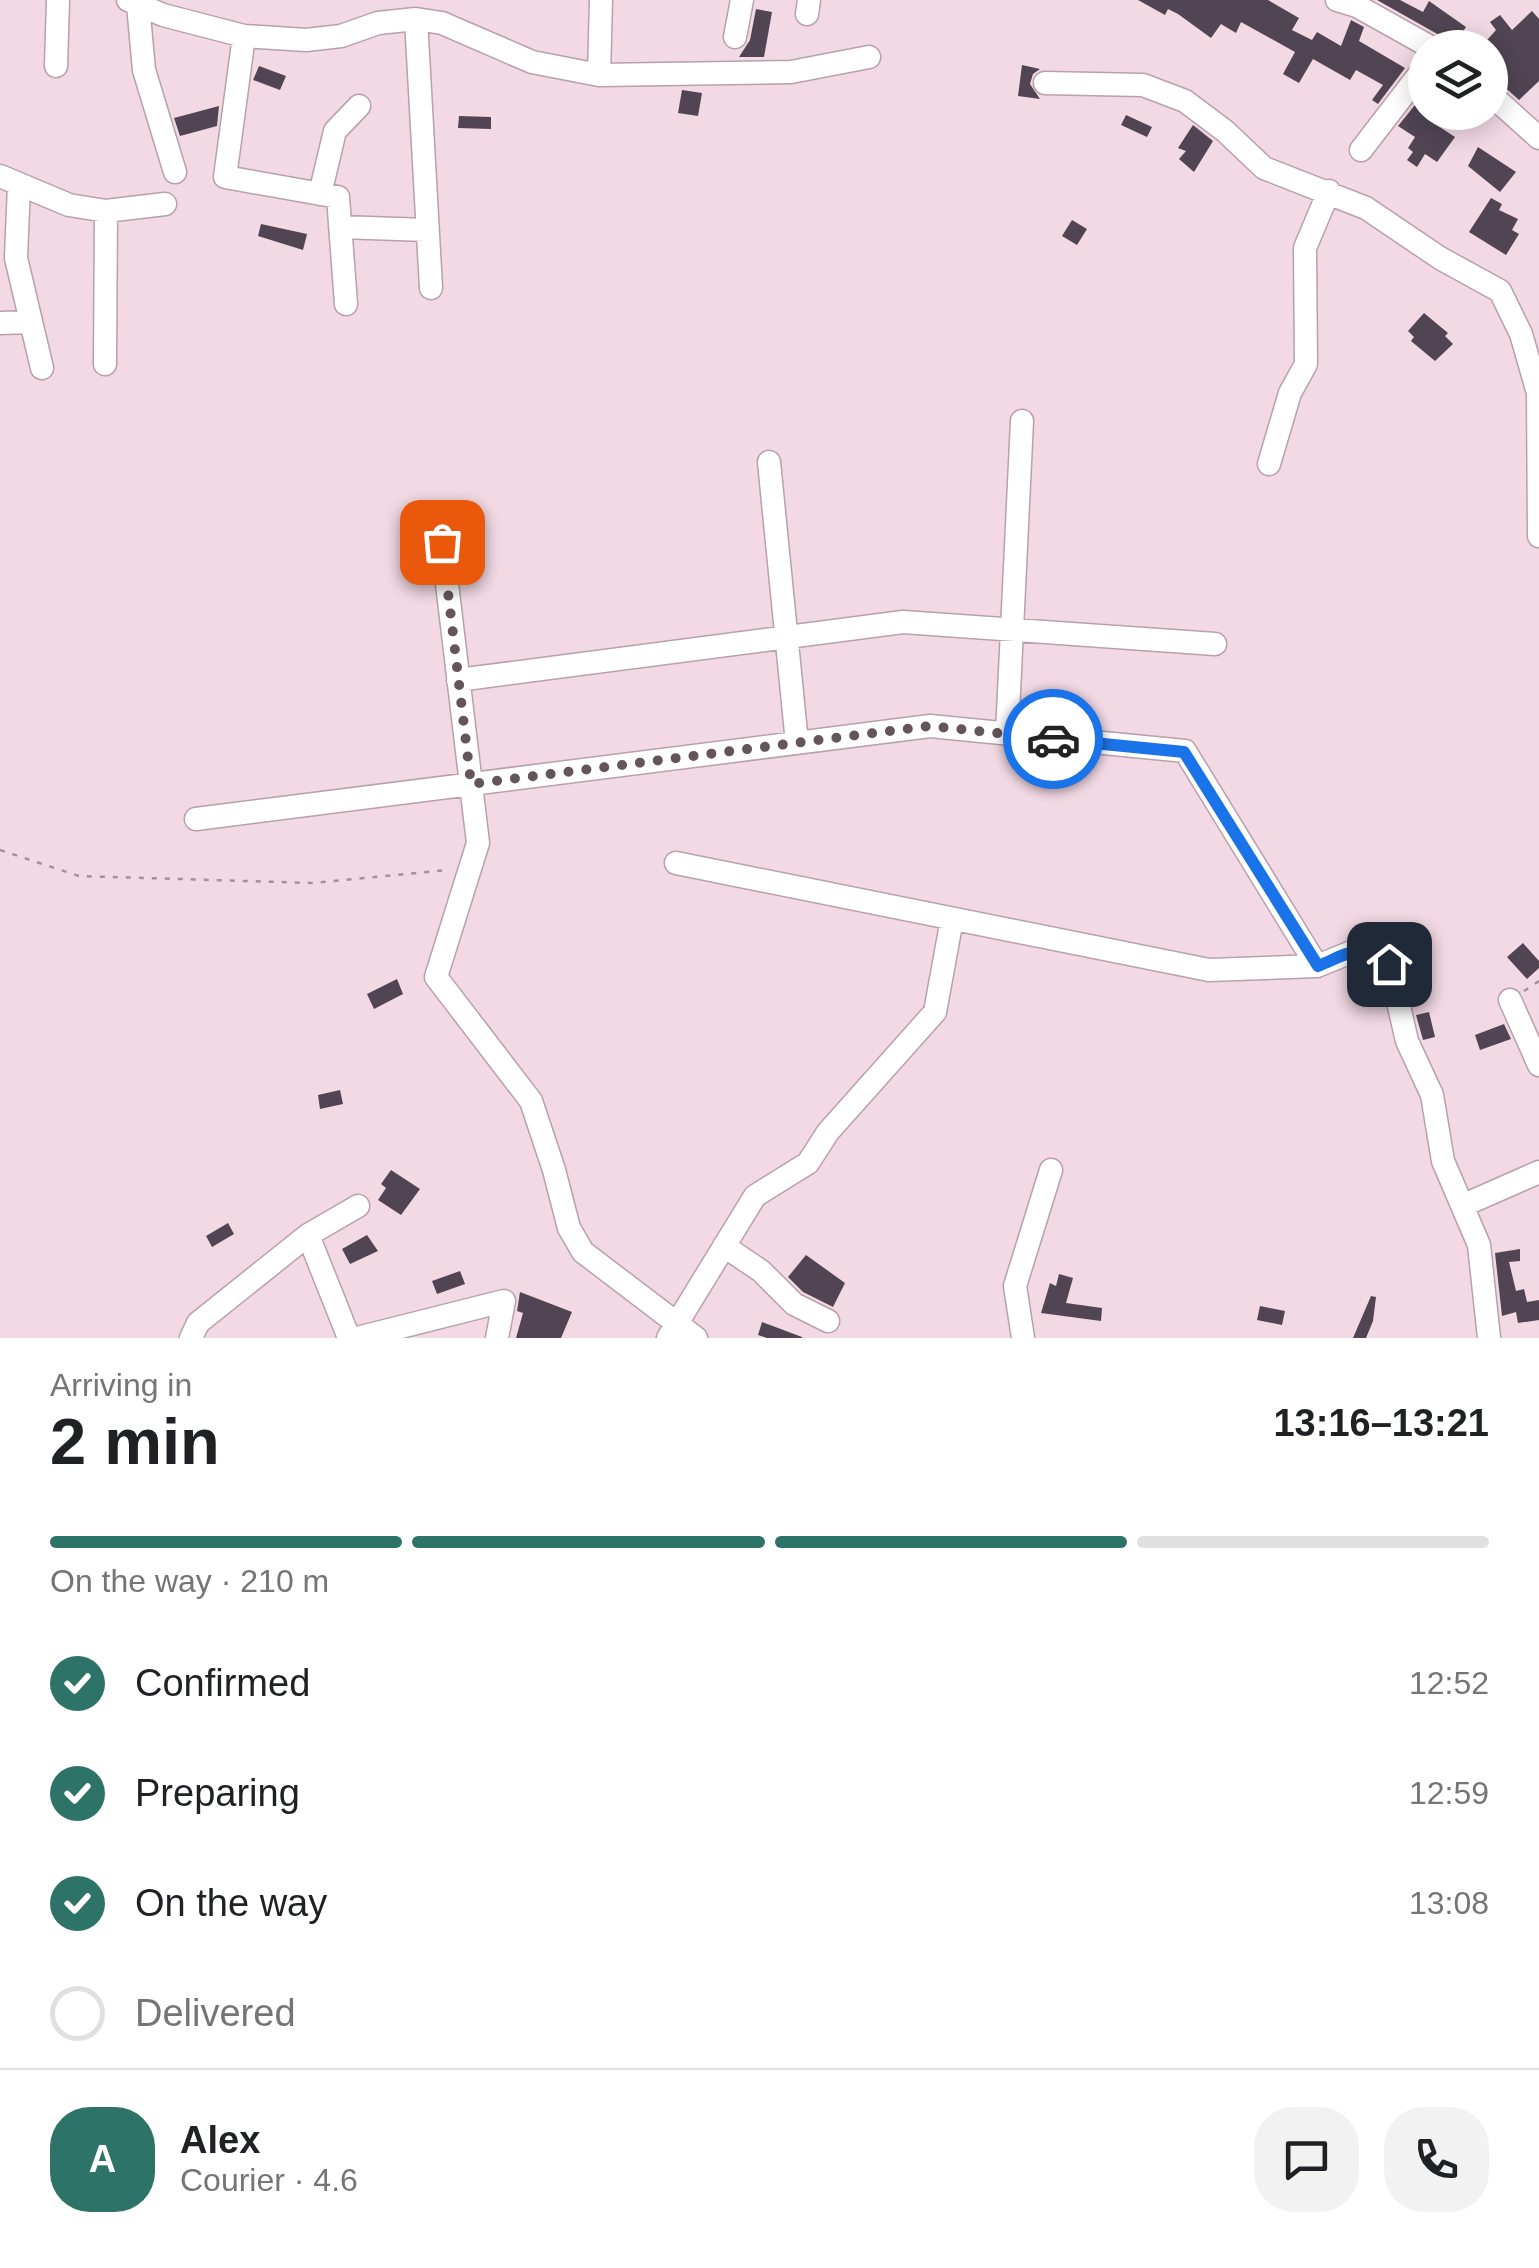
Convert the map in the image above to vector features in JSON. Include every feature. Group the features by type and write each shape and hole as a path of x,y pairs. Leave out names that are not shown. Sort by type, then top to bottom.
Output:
{"street":[{"path":"56,66 58,0"},
{"path":"600,75 602,0"},
{"path":"735,37 742,0"},
{"path":"133,2 162,15 244,36 306,40 416,19 442,23 532,62 600,75 792,72 868,57"},
{"path":"133,2 144,70 175,172"},
{"path":"1352,2 1408,34"},
{"path":"416,19 430,288"},
{"path":"244,36 225,177 338,198 346,304"},
{"path":"1045,82 1143,84 1185,101 1264,168 1366,208 1440,258 1500,291 1521,334 1538,392 1539,536"},
{"path":"1361,150 1408,89"},
{"path":"320,194 336,131 360,106"},
{"path":"1508,110 1539,138"},
{"path":"42,368 16,258 9,180 69,206 106,211 165,204"},
{"path":"1269,464 1290,394 1306,364 1305,248 1329,192"},
{"path":"105,364 106,211"},
{"path":"340,227 427,230"},
{"path":"0,323 31,322"},
{"path":"1007,734 1022,421"},
{"path":"769,462 797,743"},
{"path":"442,542 478,843 436,976 530,1101 554,1170 568,1228 584,1252 672,1330 696,1338"},
{"path":"458,680 903,622 1215,644"},
{"path":"196,819 930,726 1184,752 1318,966"},
{"path":"676,863 1209,970 1318,966 1360,949 1375,952 1389,964 1408,1040 1432,1094 1444,1161 1478,1245 1489,1338"},
{"path":"672,1330 755,1196 808,1164 828,1132 935,1012 952,918"},
{"path":"1510,1000 1539,1065"},
{"path":"1023,1338 1014,1286 1051,1170"},
{"path":"1464,1205 1539,1172"},
{"path":"191,1338 198,1324 308,1236 358,1206"},
{"path":"308,1236 349,1338"},
{"path":"724,1246 761,1271 794,1304 828,1320"},
{"path":"357,1338 504,1302 497,1338"}],"path":[{"path":"0,850 78,876 312,882 470,868"}],"building":[{"path":"1138,0 1268,0 1299,18 1292,30 1312,40 1317,32 1341,46 1351,20 1364,27 1359,41 1405,68 1378,104 1372,100 1383,85 1356,70 1350,80 1313,59 1299,83 1283,74 1295,52 1241,22 1236,33 1221,24 1211,38 1178,14 1168,9 1165,15"},
{"path":"1377,0 1400,0 1423,12 1429,1 1466,27 1430,30"},
{"path":"756,9 772,12 764,57 739,57 750,40"},
{"path":"1532,11 1539,19 1539,81 1519,100 1508,90 1508,30 1496,30 1490,22 1500,15 1512,30"},
{"path":"1022,65 1040,69 1033,74 1030,84 1040,99 1018,96"},
{"path":"259,66 286,76 280,90 253,80"},
{"path":"682,90 702,93 698,116 678,113"},
{"path":"219,106 217,126 180,136 174,118"},
{"path":"1408,114 1408,130 1444,130 1455,137 1437,162 1425,154 1417,167 1407,160 1413,152 1408,148 1415,137 1398,126"},
{"path":"1126,115 1152,127 1147,137 1121,125"},
{"path":"459,116 491,117 491,129 458,128"},
{"path":"1193,125 1213,141 1194,172 1179,159 1186,151 1178,148"},
{"path":"1478,147 1516,172 1500,192 1468,166"},
{"path":"1491,198 1502,204 1499,210 1518,219 1512,230 1519,234 1506,255 1469,232"},
{"path":"1072,220 1087,229 1077,245 1062,236"},
{"path":"261,224 307,234 303,250 258,236"},
{"path":"1424,313 1448,333 1445,336 1453,344 1435,361 1411,341 1414,337 1408,331"},
{"path":"1523,943 1539,961 1539,968 1527,979 1507,957"},
{"path":"397,979 403,994 374,1009 367,994"},
{"path":"1429,1012 1435,1037 1423,1040 1416,1015"},
{"path":"1504,1024 1511,1039 1480,1050 1475,1035"},
{"path":"340,1090 343,1104 320,1109 318,1095"},
{"path":"391,1170 420,1189 401,1215 378,1200 386,1188 381,1184"},
{"path":"228,1223 234,1234 212,1247 206,1236"},
{"path":"367,1235 378,1251 350,1264 342,1249"},
{"path":"1520,1249 1520,1261 1509,1262 1516,1291 1524,1289 1527,1302 1539,1300 1539,1320 1518,1323 1516,1312 1502,1316 1495,1253"},
{"path":"806,1255 845,1283 833,1307 803,1292 788,1277"},
{"path":"460,1271 465,1284 437,1294 432,1281"},
{"path":"1059,1274 1073,1278 1066,1303 1102,1308 1101,1321 1041,1313 1050,1283 1056,1286"},
{"path":"520,1292 572,1312 561,1338 516,1338 523,1313 517,1311"},
{"path":"1371,1296 1376,1297 1366,1338 1353,1338"},
{"path":"1260,1306 1285,1311 1282,1325 1257,1320"},
{"path":"762,1322 802,1337 802,1338 758,1335"}],"way so far":[{"path":"442,542 471,784 930,726 1053,739"}],"route":[{"path":"1053,739 1184,752 1318,966 1360,949 1375,952 1389,964"}]}
